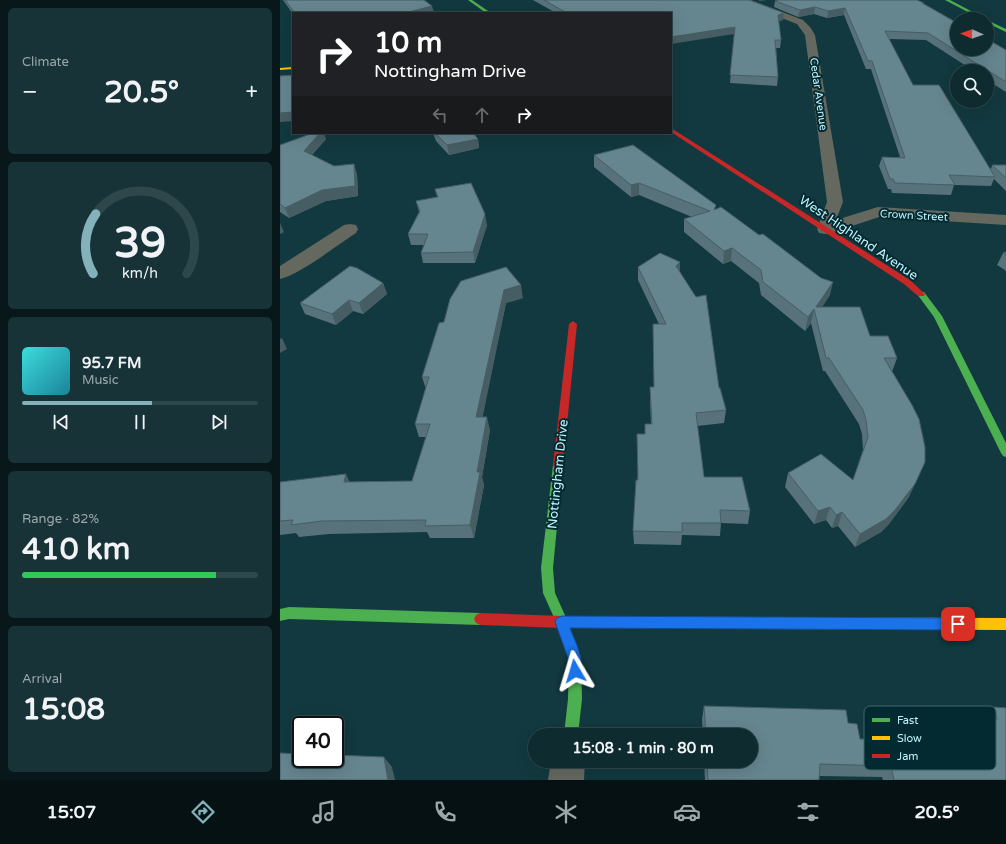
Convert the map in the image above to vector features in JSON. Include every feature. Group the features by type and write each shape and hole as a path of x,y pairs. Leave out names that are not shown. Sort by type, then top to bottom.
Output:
{"street":[{"path":"470,0 488,12"},
{"name":"Cedar Avenue","path":"743,0 800,22 807,29 810,35 835,202 825,229"},
{"path":"947,0 970,12"},
{"path":"759,6 778,2"},
{"path":"994,25 1006,31"},
{"path":"280,69 292,68"},
{"name":"West Highland Avenue","path":"672,131 907,282 925,298 938,316 1006,453"},
{"name":"Crown Street","path":"825,229 878,212 1006,220"},
{"path":"280,274 350,229"},
{"name":"Nottingham Drive","path":"572,728 575,699 575,658 562,622 549,593 547,568 573,324"},
{"path":"280,615 289,613 562,622 1006,624"},
{"path":"566,780 567,768"}],"building":[{"path":"285,0 424,0 432,6 409,12 294,12"},
{"path":"544,0 749,0 784,13 778,15 781,40 775,40 778,77 730,75 735,27 672,37 672,12 565,12"},
{"path":"917,0 950,19 950,47 928,33 885,31 913,85 939,85 950,103 950,108 953,108 995,177 949,175 955,185 895,183 893,179 890,179 882,157 905,158 872,61 868,61 845,8 828,11 815,7 800,10 775,1"},
{"path":"994,43 1006,50 1006,82 994,74 994,64 977,64 965,56 994,56"},
{"path":"292,75 292,112 280,113 280,76"},
{"path":"310,134 319,134 304,151 334,166 354,164 355,186 322,190 285,208 280,204 280,145"},
{"path":"436,134 474,134 478,139 447,145"},
{"path":"633,145 716,205 714,210 721,207 759,235 763,234 821,278 833,282 816,307 860,307 870,336 888,336 897,358 884,358 919,419 925,447 925,462 915,484 886,519 860,534 842,512 836,515 830,507 818,511 788,473 821,454 853,480 868,437 863,410 829,358 826,358 814,309 808,317 763,282 761,270 732,248 724,251 684,219 710,211 639,183 631,185 594,155"},
{"path":"992,165 1006,165 1006,178"},
{"path":"471,183 485,214 473,252 421,253 428,234 408,234 420,211 416,201 438,197 435,189"},
{"path":"660,253 680,262 676,266 696,297 706,295 719,388 726,410 696,413 704,477 742,477 750,511 720,510 721,523 682,523 682,532 633,531 636,480 638,480 637,434 645,434 645,424 652,424 650,387 654,387 653,324 666,324 638,267"},
{"path":"350,266 357,268 383,283 359,303 349,300 332,314 300,303"},
{"path":"506,267 521,285 504,290 476,417 487,417 477,472 480,472 470,525 425,526 426,520 322,521 291,525 293,520 280,521 280,482 346,474 344,482 412,481 430,424 415,424 429,377 422,377 439,323 444,322 450,299 461,281"},
{"path":"704,706 846,710 848,723 857,724 860,739 864,739 864,765 820,764 819,780 708,780 707,768 758,768 758,728 706,728"},
{"path":"996,707 1006,708 1006,780 894,780 892,770 996,770"},
{"path":"280,753 292,754 292,768 344,768 344,755 384,757 388,780 280,780"}],"traffic: fast":[{"path":"470,0 488,12"},
{"path":"947,0 970,12"},
{"path":"994,25 1006,31"},
{"path":"921,294 938,316 1006,453"},
{"path":"558,465 547,568 549,593 562,622 575,658 575,699 572,728"},
{"path":"280,615 289,613 480,619"}],"traffic: slow":[{"path":"280,69 292,68"},
{"path":"758,623 1006,624"}],"traffic: jam":[{"path":"672,131 907,282 921,294"},
{"path":"558,465 573,324"},
{"path":"480,619 562,622 758,623"}],"route":[{"path":"575,671 575,658 562,622 958,624"}]}
